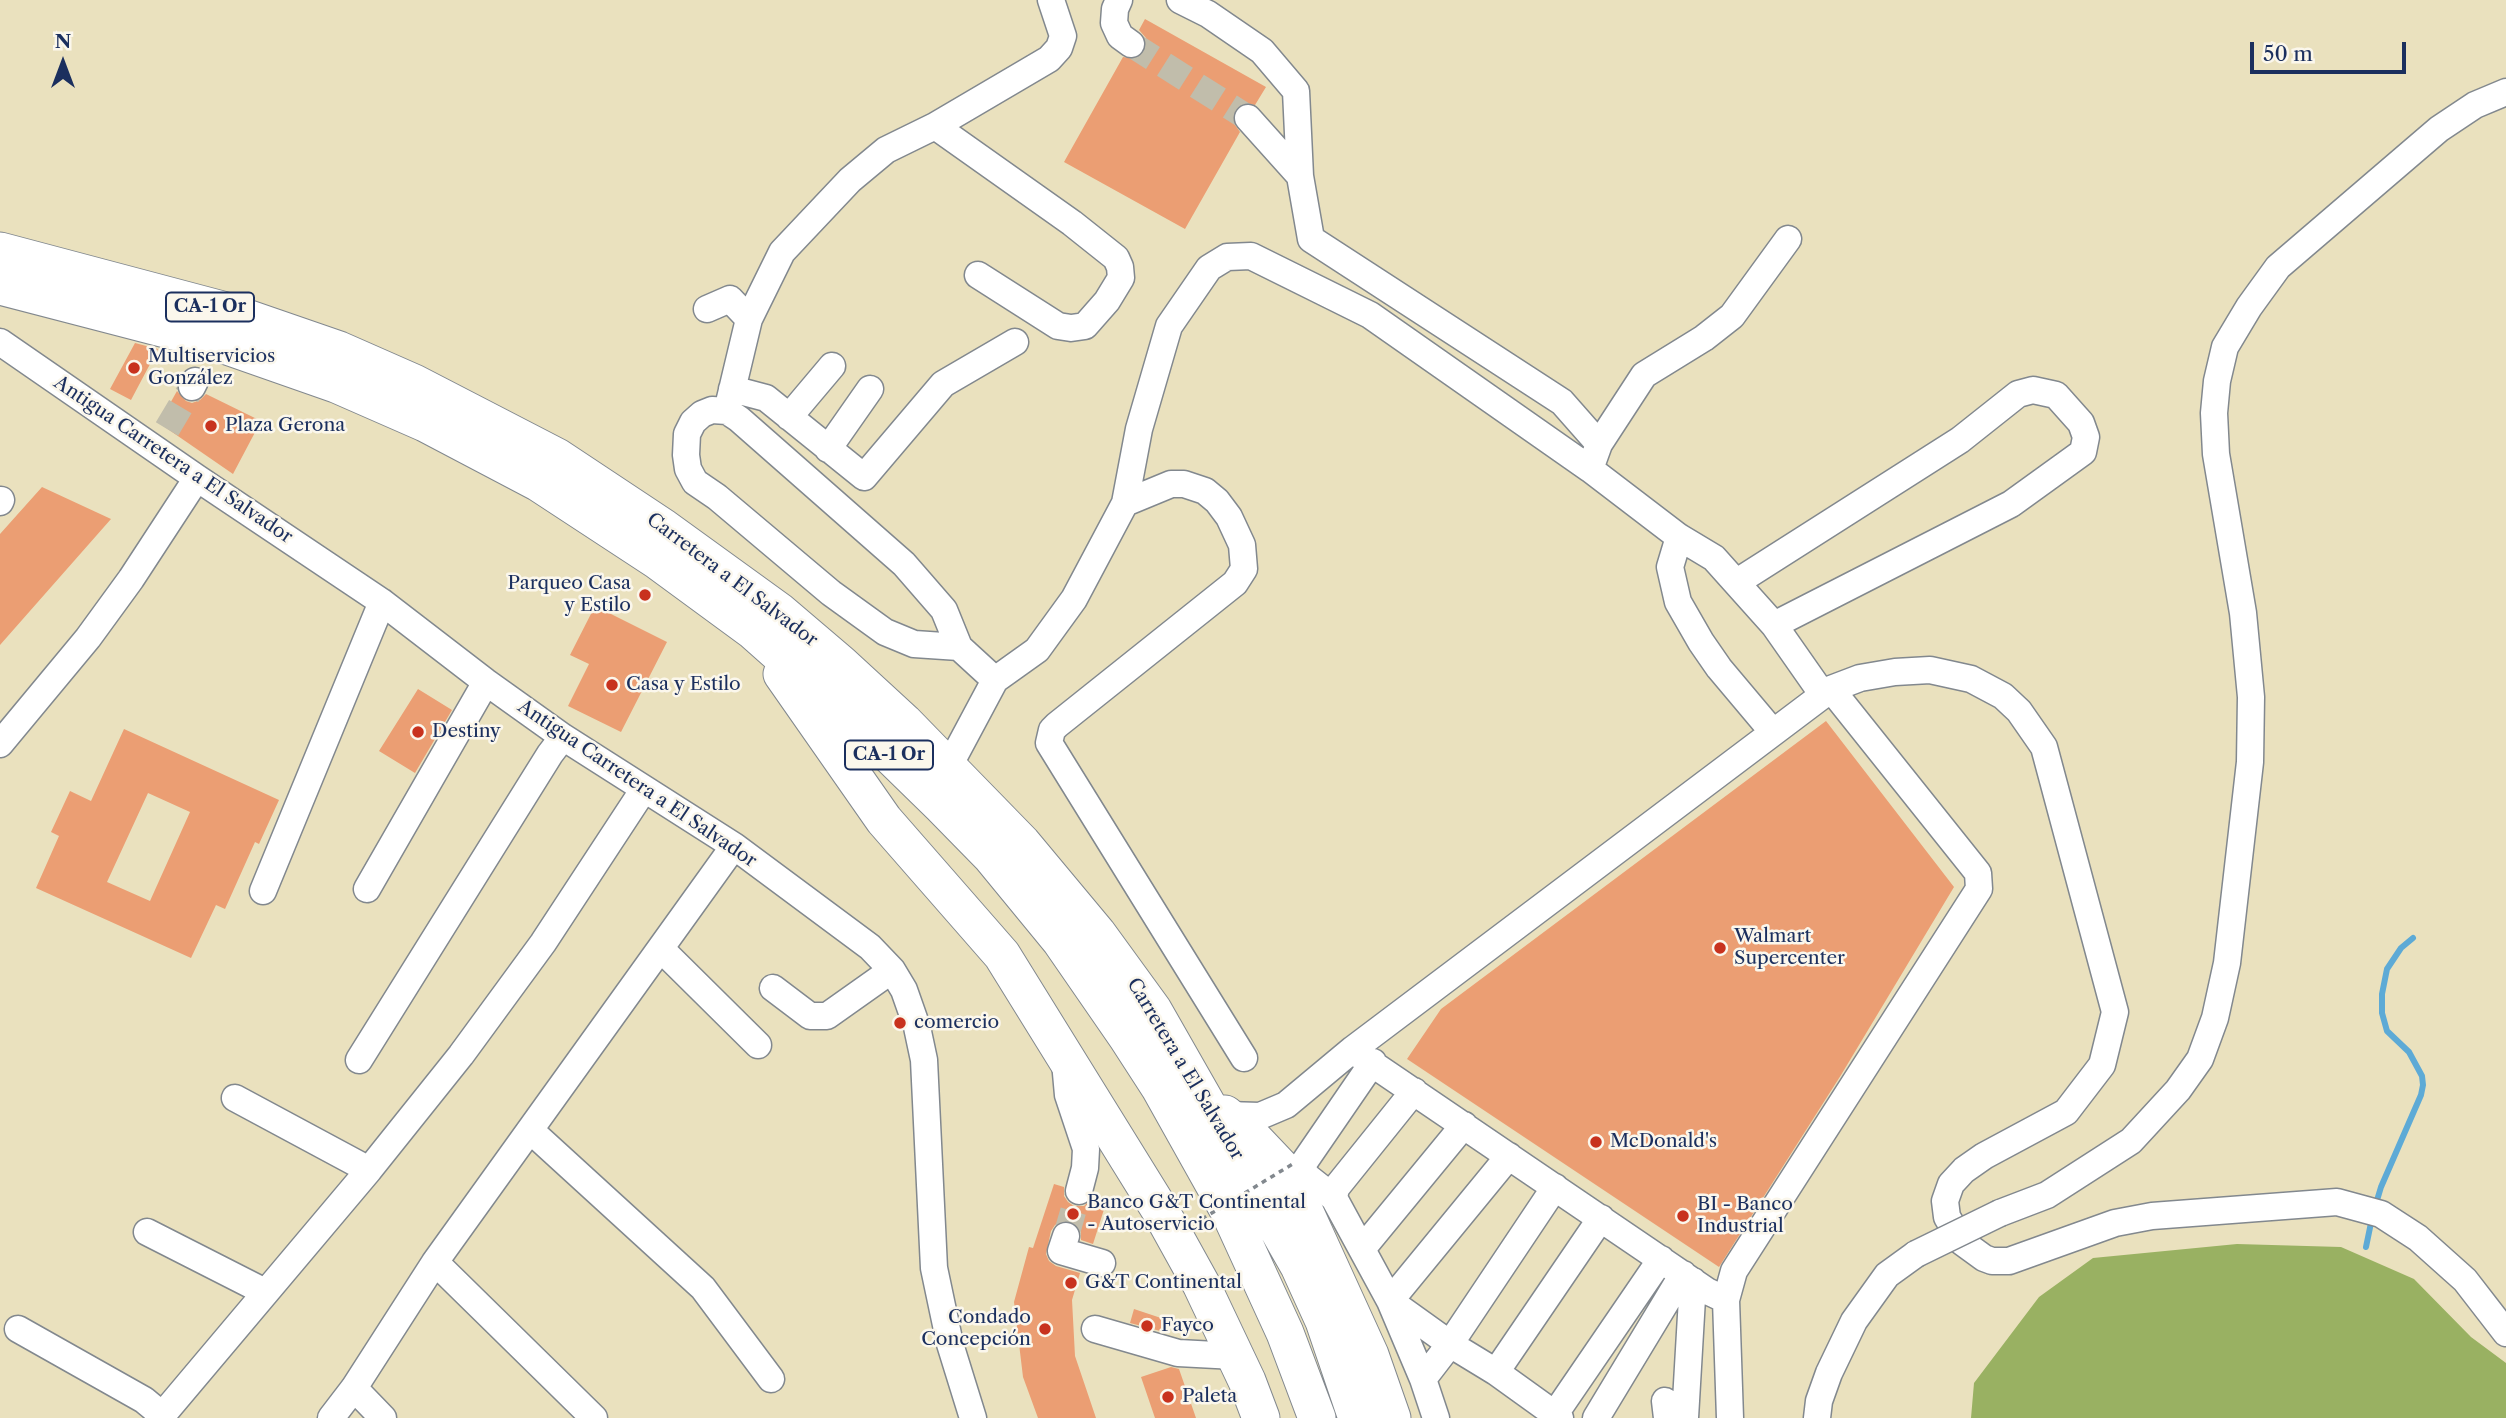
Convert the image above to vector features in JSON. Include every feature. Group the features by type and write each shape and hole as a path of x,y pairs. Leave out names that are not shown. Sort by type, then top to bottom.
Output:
{"highway":[{"name":"Carretera a El Salvador","path":"0,251 226,312 339,350 414,383 557,457 664,528 780,612 904,722 1022,843 1097,933 1153,1010 1299,1266 1324,1321 1357,1418"},
{"name":"Carretera a El Salvador","path":"0,286 216,342 335,384 425,424 539,483 658,561 752,630 860,726 942,806 991,856 1060,940 1160,1088 1230,1213 1285,1333 1317,1418"},
{"path":"752,630 884,820 1002,955 1160,1210 1201,1283 1235,1356 1253,1412"},
{"path":"1199,1090 1250,1135 1285,1161 1288,1175 1370,1355 1392,1418"}],"street":[{"path":"995,680 959,647 944,610 904,564 739,419 729,400 749,319 782,252 849,180 886,150 935,126 1049,59 1059,48 1063,36 1051,0"},
{"path":"1119,0 1114,23 1120,36 1131,44"},
{"path":"1180,0 1208,14 1262,51 1296,91 1300,176 1311,239 1562,402 1595,457"},
{"path":"1817,1418 1819,1401 1829,1373 1854,1321 1887,1275 1916,1254 2000,1213 2047,1195 2132,1141 2178,1090 2200,1059 2215,1018 2227,963 2250,762 2250,696 2243,612 2216,454 2214,413 2217,381 2225,347 2278,267 2439,129 2475,105 2506,92"},
{"path":"1248,118 1300,176"},
{"path":"935,126 1072,223 1116,258 1121,278 1107,301 1085,326 1071,328 1058,326 978,275"},
{"path":"1595,457 1644,375 1704,338 1732,316 1788,239"},
{"path":"948,768 995,680 1037,650 1074,599 1125,503 1139,429 1169,326 1209,268 1227,257 1251,256 1370,315 1595,457 1679,537 1714,558 1737,582 1978,873 1979,889 1734,1271 1726,1300 1730,1418"},
{"path":"707,309 730,299 749,319"},
{"name":"Antigua Carretera a El Salvador","path":"0,342 162,439 197,478 382,602 563,737 734,846 870,947 892,970 904,990 917,1027 924,1060 934,1268 950,1344 973,1418"},
{"path":"959,647 914,644 885,632 831,593 717,497 695,482 688,468 687,435 693,422 702,414 729,400 766,398 865,477 943,384 1015,342"},
{"path":"789,417 832,366"},
{"path":"828,449 870,389"},
{"path":"1737,582 1960,440 2018,394 2033,390 2056,395 2081,423 2085,437 2083,452 2011,504 1774,625"},
{"path":"0,744 88,638 180,507 197,478"},
{"path":"1125,503 1171,484 1184,484 1205,491 1229,517 1242,545 1244,569 1235,583 1057,725 1052,730 1049,743 1244,1058"},
{"path":"1679,537 1671,567 1678,602 1719,668 1772,731"},
{"path":"263,891 382,602"},
{"path":"1227,1115 1260,1116 1286,1105 1362,1056 1772,731 1827,692 1860,678 1930,670 1971,679 2003,696 2019,711 2044,747 2115,1012 2102,1065 2066,1112 1984,1156 1964,1170 1951,1184 1945,1201 1947,1217 1955,1235 1967,1248 1983,1258 2009,1261 2115,1223 2152,1216 2337,1202 2368,1211 2403,1227 2453,1268 2506,1333"},
{"path":"367,889 486,682"},
{"path":"359,1060 563,737"},
{"path":"19,1329 144,1400 161,1417 453,1066 543,943 643,789"},
{"path":"331,1418 354,1388 435,1262 734,846"},
{"path":"661,949 758,1045"},
{"path":"773,988 810,1016 827,1016 892,970"},
{"path":"1065,1056 1068,1096 1086,1149 1085,1168 1079,1191"},
{"path":"1362,1056 1688,1278 1726,1300"},
{"path":"1362,1056 1303,1164 1305,1175 1334,1198 1362,1249 1390,1301 1423,1379 1436,1418"},
{"path":"1334,1198 1336,1188 1414,1091"},
{"path":"234,1098 369,1170"},
{"path":"1285,1161 1277,1133 1286,1105"},
{"path":"1362,1249 1464,1125"},
{"path":"530,1130 703,1288 771,1379"},
{"path":"1390,1301 1509,1156"},
{"path":"1423,1379 1450,1345 1555,1187"},
{"path":"1496,1372 1601,1218"},
{"path":"147,1232 265,1292"},
{"path":"1066,1236 1061,1251 1102,1262"},
{"path":"1390,1301 1450,1345 1496,1372 1544,1413 1661,1259"},
{"path":"435,1262 594,1418"},
{"path":"1672,1412 1688,1278"},
{"path":"1596,1418 1688,1278"},
{"path":"1096,1329 1178,1353 1235,1356"},
{"path":"354,1388 383,1418"}],"path":[{"path":"1202,1219 1285,1161"}],"green space":[{"path":"2237,1244 2341,1247 2414,1279 2471,1337 2506,1363 2506,1418 1971,1418 1974,1383 2039,1297 2093,1258"}],"building":[{"path":"1145,19 1266,87 1255,105 1244,103 1233,112 1233,122 1240,132 1185,229 1064,162 1123,57 1137,59 1144,53 1146,38 1139,30"},
{"name":"Multiservicios González","path":"135,343 158,349 131,400 110,389"},
{"name":"Plaza Gerona","path":"177,391 186,401 192,403 206,394 261,421 233,474 159,423"},
{"path":"42,487 111,519 0,645 0,534"},
{"name":"Casa y Estilo","path":"595,606 667,642 621,732 568,706 589,664 570,655"},
{"name":"Destiny","path":"418,689 452,710 415,773 379,751"},
{"name":"Walmart Supercenter","path":"1826,721 1954,887 1841,1075 1719,1267 1407,1059 1441,1009"},
{"path":"124,729 279,800 259,844 255,842 225,909 216,905 191,958 36,888 59,836 51,832 70,791 91,801","holes":["148,793 190,812 150,901 107,882"]},
{"name":"Condado Concepción","path":"1054,1184 1064,1187 1064,1196 1074,1206 1084,1206 1094,1196 1107,1200 1093,1244 1081,1240 1077,1225 1062,1221 1051,1231 1046,1254 1049,1261 1056,1266 1080,1273 1072,1300 1075,1356 1096,1418 1038,1418 1023,1377 1014,1302 1029,1247 1033,1248"},
{"path":"1134,1309 1167,1320 1164,1332 1130,1323"},
{"name":"Paleta","path":"1171,1367 1179,1369 1196,1418 1155,1418 1141,1377"}],"waterway":[{"path":"2375,1207 2423,1085 2422,1076 2409,1052 2387,1031 2382,1013 2382,994 2387,969 2401,948 2413,938"},
{"path":"2366,1247 2372,1218"}],"tunnel":[{"path":"1131,44 1248,118"},
{"path":"167,429 192,387"},
{"path":"1066,1236 1079,1191"}],"place":[{"name":"Multiservicios González","path":"134,368"},
{"name":"Plaza Gerona","path":"211,426"},
{"name":"Parqueo Casa y Estilo","path":"645,595"},
{"name":"Casa y Estilo","path":"612,685"},
{"name":"Destiny","path":"418,732"},
{"name":"Walmart Supercenter","path":"1720,948"},
{"name":"comercio","path":"900,1023"},
{"name":"McDonald's","path":"1596,1142"},
{"name":"Banco G&T Continental - Autoservicio","path":"1073,1214"},
{"name":"BI - Banco Industrial","path":"1683,1216"},
{"name":"G&T Continental","path":"1071,1283"},
{"name":"Fayco","path":"1147,1326"},
{"name":"Condado Concepción","path":"1045,1329"},
{"name":"Paleta","path":"1168,1397"}]}
